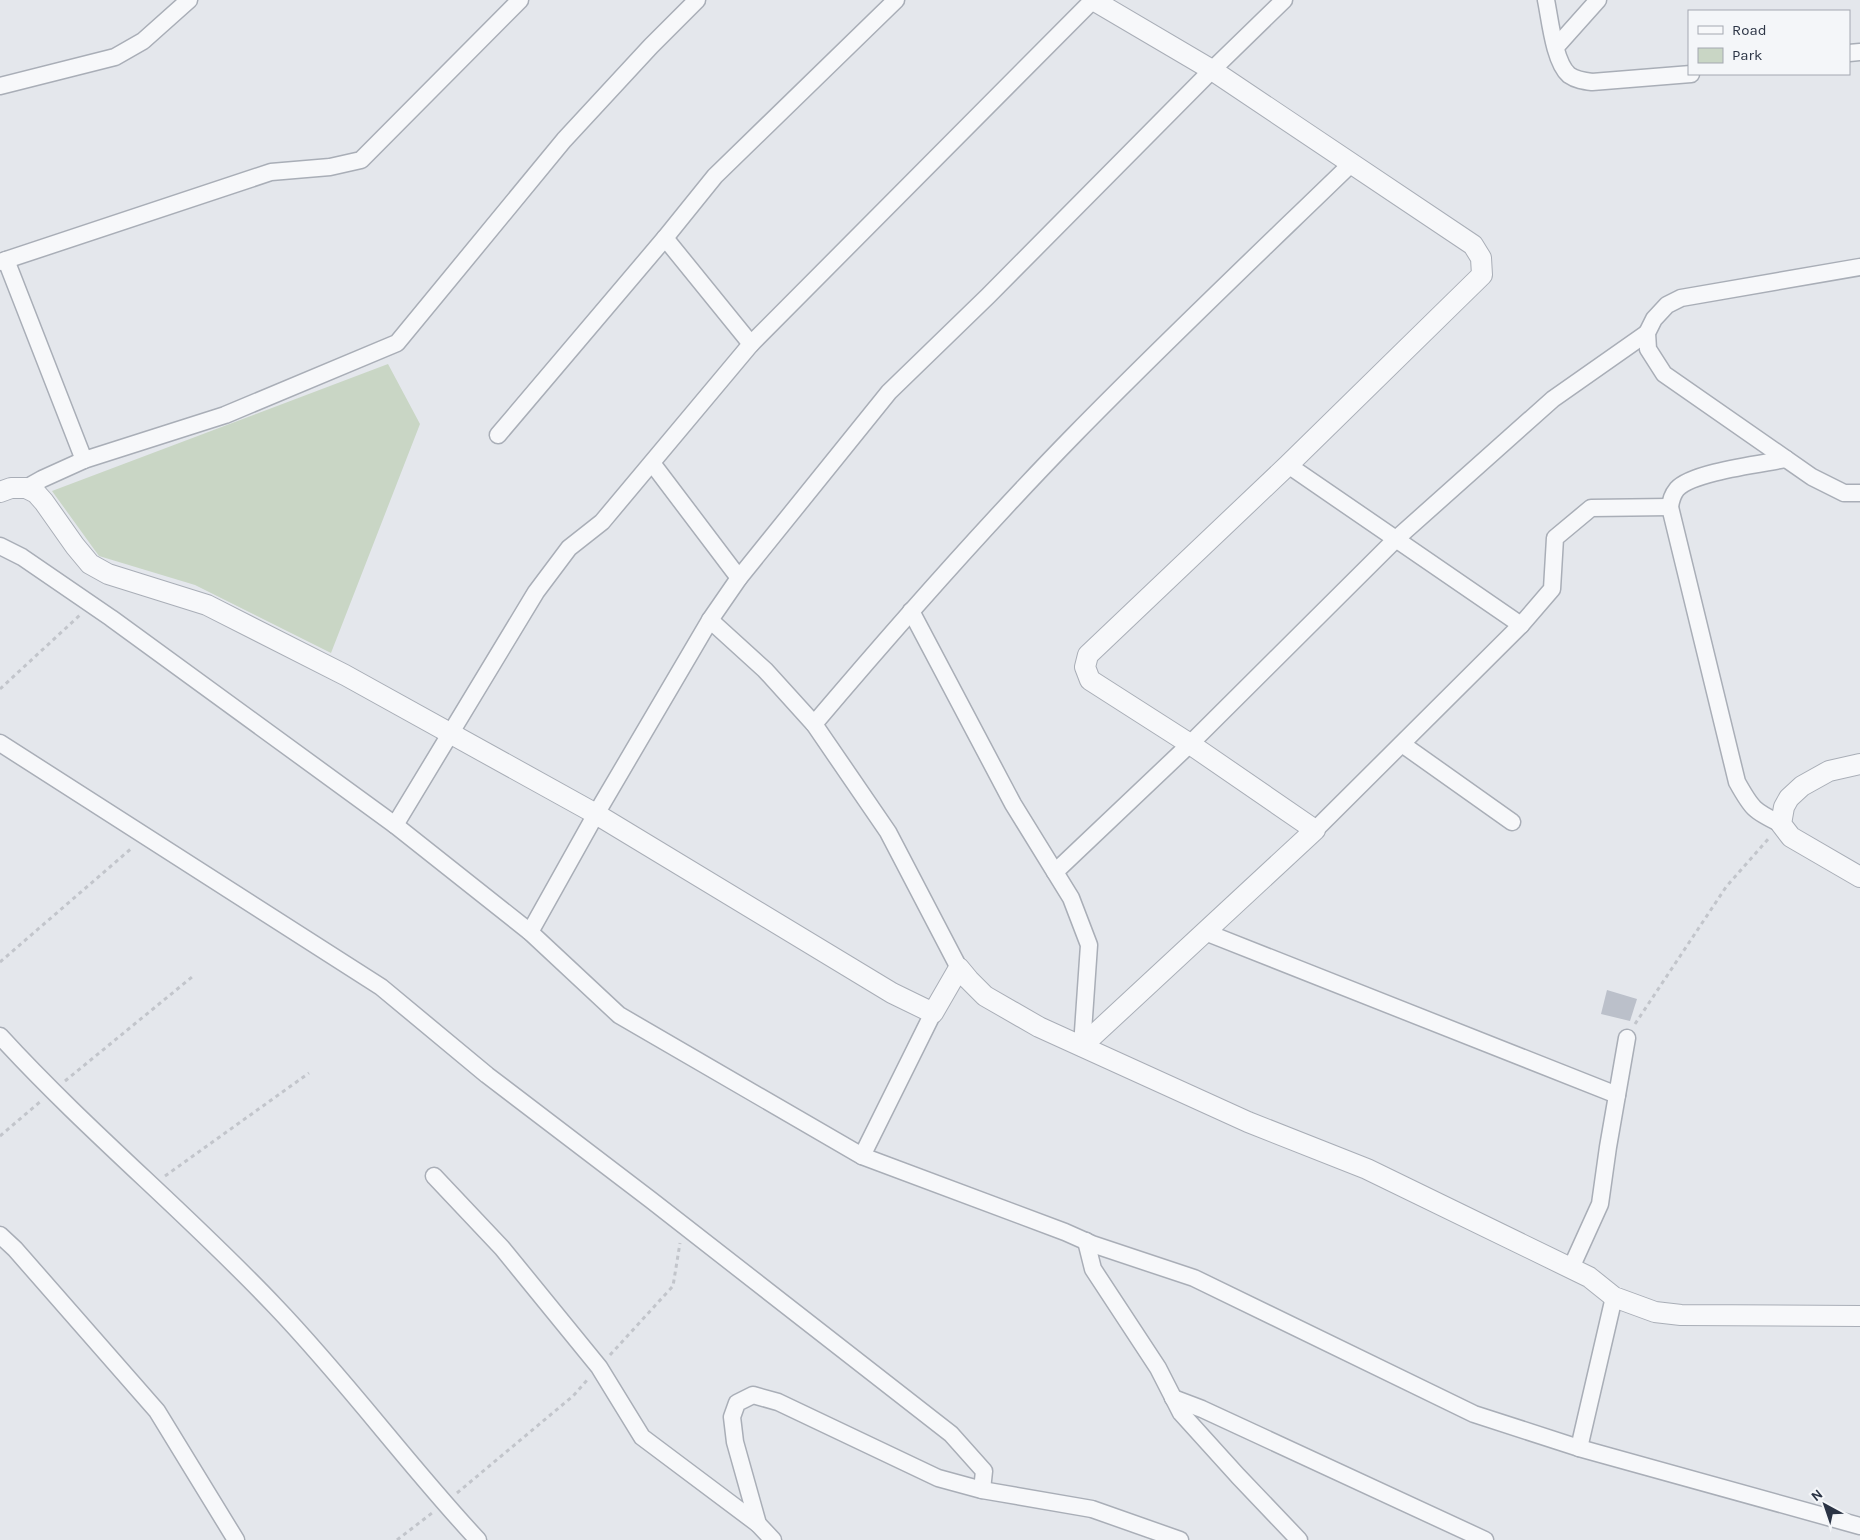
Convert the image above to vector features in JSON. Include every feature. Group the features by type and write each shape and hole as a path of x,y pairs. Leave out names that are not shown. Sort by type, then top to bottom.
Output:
{"street":[{"path":"0,86 115,56 143,41 189,0"},
{"path":"84,460 3,261 271,172 330,167 361,160 520,0"},
{"path":"0,492 11,488 26,488 84,460 225,415 397,343 564,140 650,46 698,0"},
{"path":"498,435 715,176 896,0"},
{"path":"395,825 536,592 569,548 602,522 751,344 1093,0 1212,70 1473,245 1481,258 1482,275 1288,465 1088,654 1085,667 1090,680 1190,744 1315,830"},
{"path":"530,932 596,814 710,620 739,578 889,392 988,296 1284,0"},
{"path":"1546,0 1562,66 1570,75 1580,80 1592,82 1688,74"},
{"path":"1556,47 1598,0"},
{"path":"814,724 911,611 1073,436 1142,366 1351,164"},
{"path":"665,238 751,344"},
{"path":"1055,872 1190,744 1396,539 1553,399 1647,333 1654,319 1667,306 1681,298 1860,268"},
{"path":"1647,333 1648,349 1664,374 1812,477 1844,492 1860,494"},
{"path":"1786,459 1694,478 1677,488 1671,497 1670,507 1737,782 1747,801 1756,812 1781,824 1791,837 1860,877"},
{"path":"652,463 739,578"},
{"path":"1288,465 1521,625"},
{"path":"26,488 36,493 44,502 74,546 90,564 108,574 207,604 346,675 596,814 892,993 932,1013"},
{"path":"1082,1046 1315,830 1521,625 1552,589 1556,538 1591,508 1670,507"},
{"path":"0,546 22,557 91,604 395,825 530,932 619,1015 862,1156 1086,1241 1194,1278 1474,1414 1579,1448 1860,1526"},
{"path":"911,611 1013,804 1071,898 1089,945 1082,1046"},
{"path":"710,620 765,670 814,724 888,832 959,968 968,980 985,996 1040,1027 1248,1122 1367,1169 1589,1277 1614,1297 1655,1312 1681,1316 1860,1316"},
{"path":"0,743 381,988 487,1075 684,1225 951,1434 984,1471 982,1490"},
{"path":"1402,744 1512,822"},
{"path":"1781,824 1784,807 1788,798 1802,786 1829,771 1860,764"},
{"path":"1205,932 1617,1095"},
{"path":"862,1156 932,1013 959,968"},
{"path":"0,1036 282,1313 478,1540"},
{"path":"1571,1268 1600,1204 1626,1038"},
{"path":"434,1176 502,1248 599,1367 642,1437 758,1524 773,1540"},
{"path":"0,1235 22,1257 157,1411 236,1540"},
{"path":"1086,1241 1093,1268 1158,1368 1185,1418 1296,1539"},
{"path":"1579,1448 1614,1297"},
{"path":"758,1524 735,1442 732,1417 736,1403 753,1395 778,1402 938,1478 982,1490 1092,1508 1180,1540"},
{"path":"1173,1398 1202,1409 1485,1540"}],"path":[{"path":"0,689 91,604"},
{"path":"1626,1038 1726,887 1781,824"},
{"path":"0,962 145,836"},
{"path":"0,1136 53,1090 192,977"},
{"path":"152,1185 309,1073"},
{"path":"397,1540 446,1502 573,1396 673,1286 684,1225"}],"green space":[{"path":"388,364 420,424 331,653 195,585 99,556 52,491"}],"building":[{"path":"1607,990 1637,999 1630,1021 1601,1014"}]}
